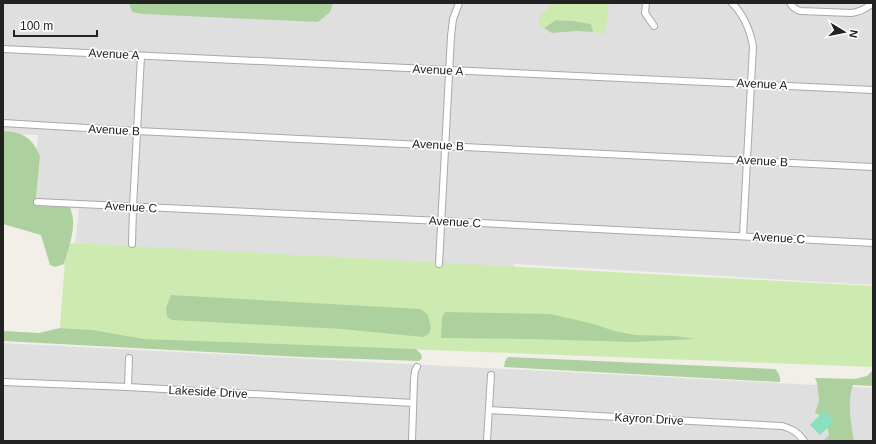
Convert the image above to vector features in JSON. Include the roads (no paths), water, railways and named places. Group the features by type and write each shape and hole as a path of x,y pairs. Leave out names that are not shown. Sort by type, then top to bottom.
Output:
{"street":[{"path":"438,264 448,70 453,19 459,3"},
{"path":"646,3 645,13 654,26"},
{"path":"732,3 745,20 753,46 743,236"},
{"path":"790,3 796,10 801,11 856,13 873,3"},
{"name":"Avenue A","path":"3,49 873,90"},
{"path":"132,244 141,56"},
{"name":"Avenue B","path":"3,123 137,131 873,167"},
{"name":"Avenue C","path":"37,202 873,243"},
{"path":"128,387 129,358"},
{"path":"412,441 414,380 417,367"},
{"path":"487,441 491,375"},
{"name":"Lakeside Drive","path":"3,382 128,387 413,403"},
{"name":"Kayron Drive","path":"489,410 782,426 791,428 797,432 804,441"}]}
